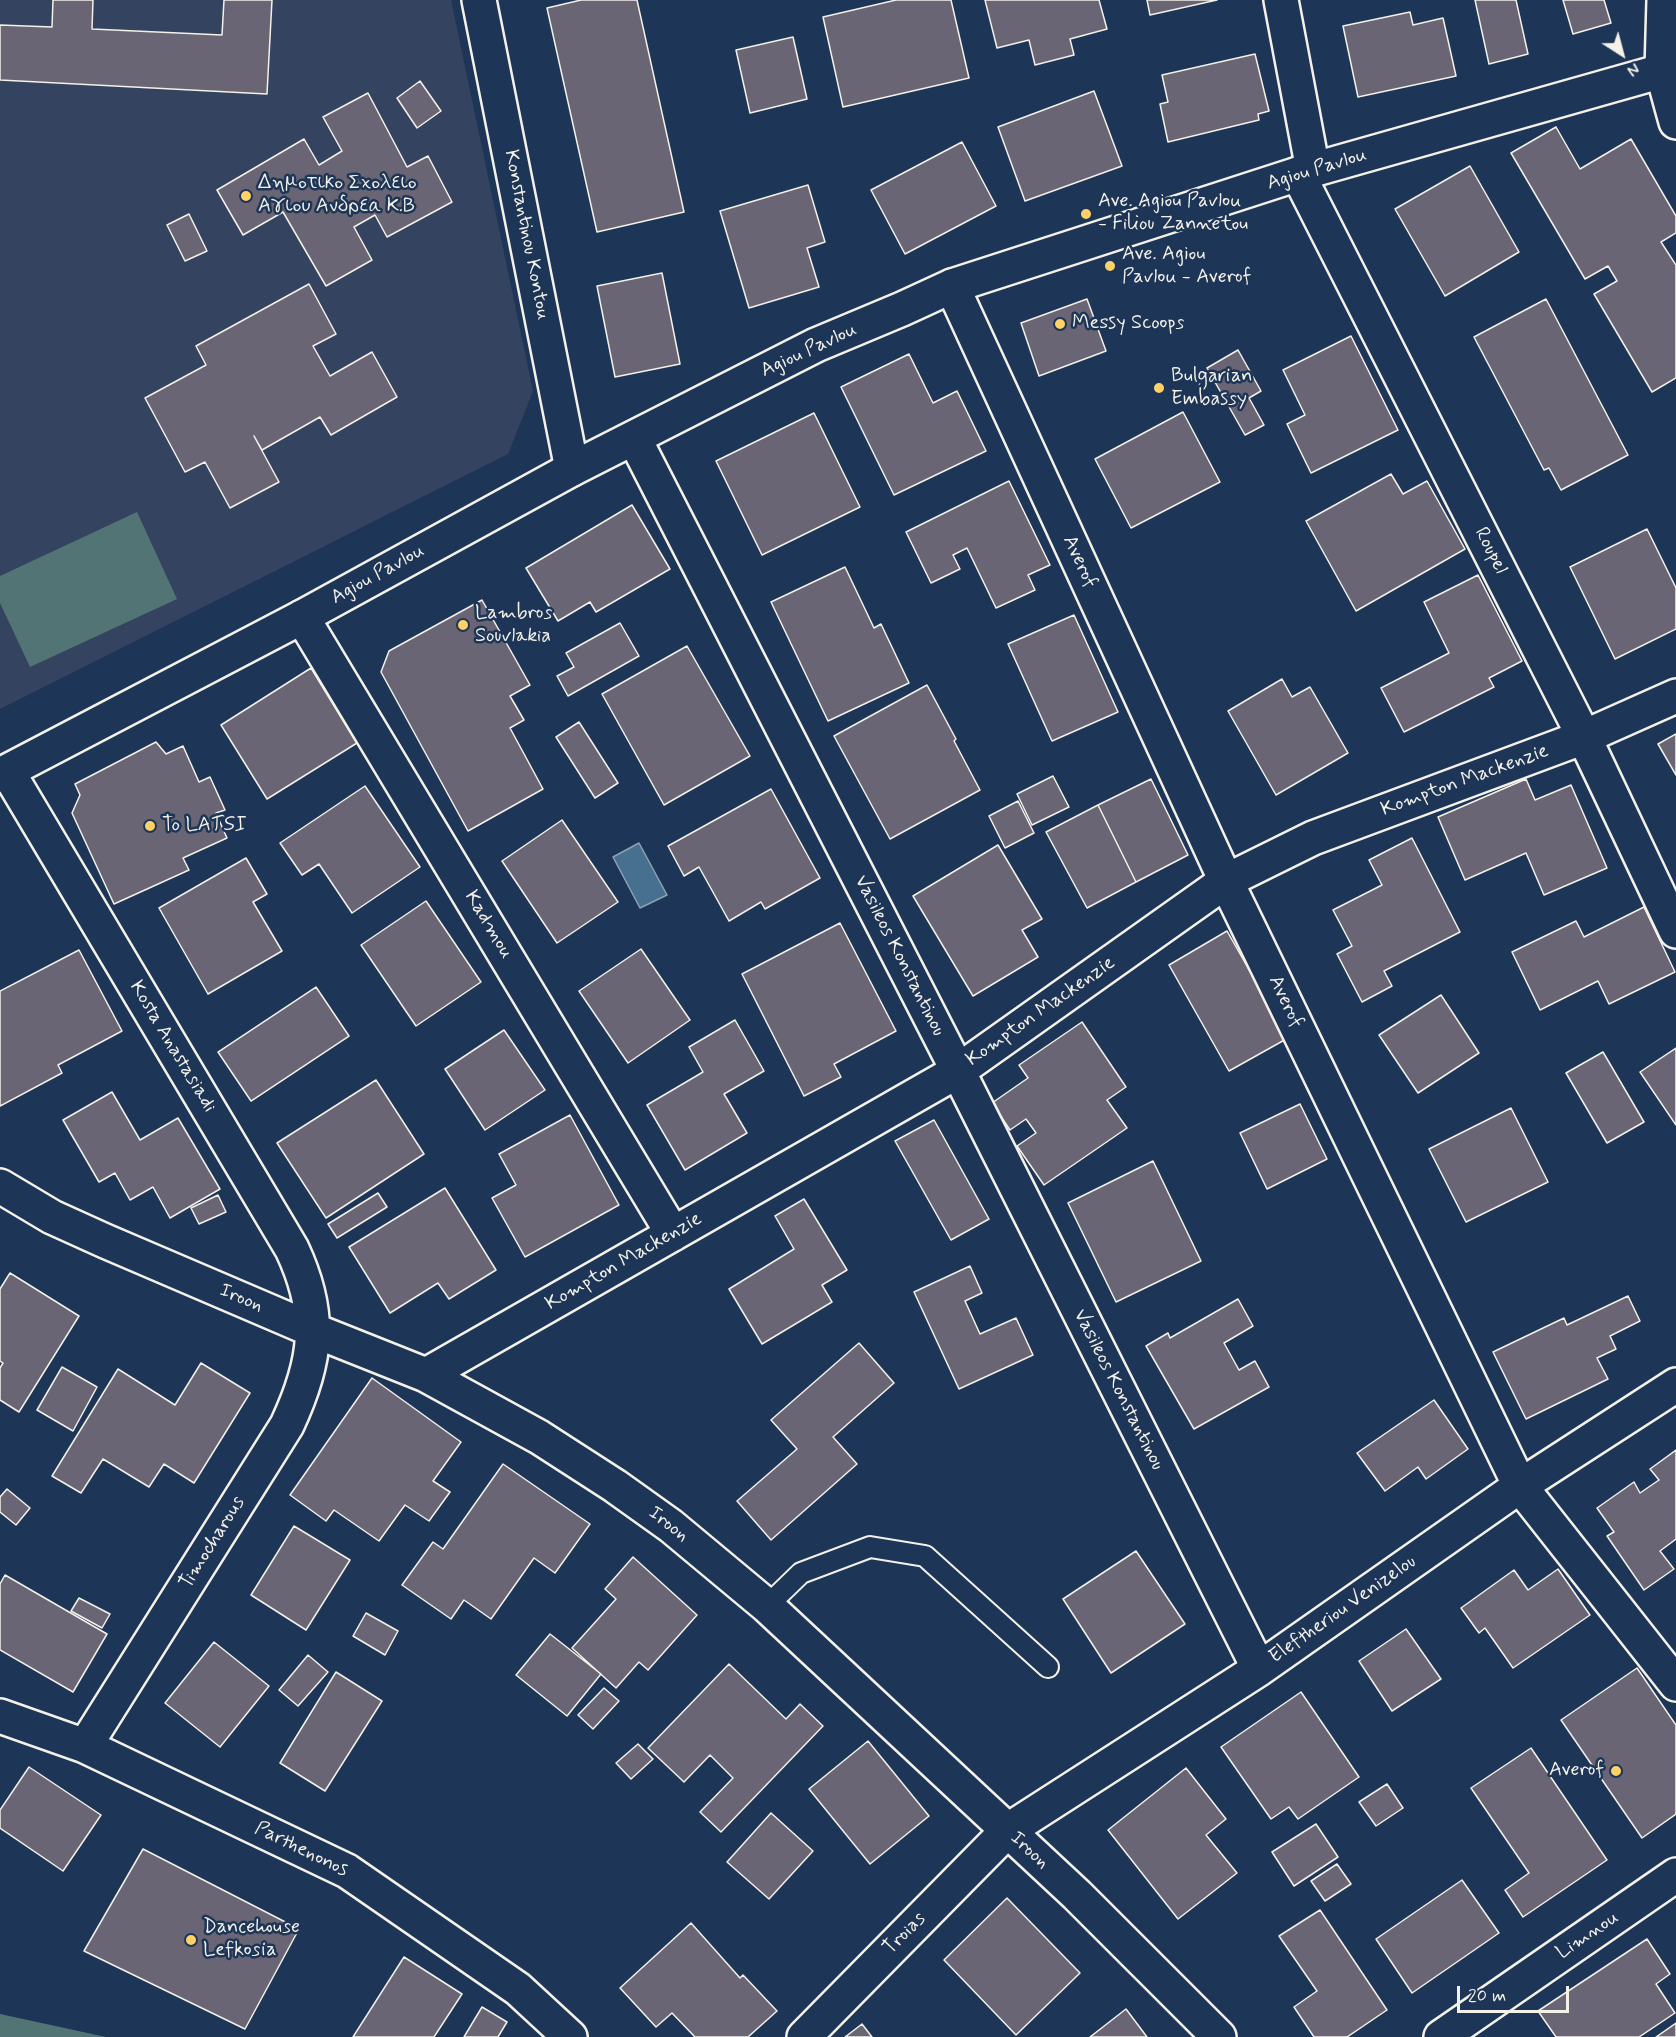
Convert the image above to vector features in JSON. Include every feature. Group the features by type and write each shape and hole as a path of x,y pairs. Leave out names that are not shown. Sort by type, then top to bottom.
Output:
{"street":[{"name":"Konstantinou Kontou","path":"479,0 572,469"},
{"name":"Roupel","path":"1281,0 1306,172 1584,737 1676,931"},
{"path":"1664,0 1676,122"},
{"name":"Agiou Pavlou","path":"4,774 302,617 572,469 816,345 952,286 1306,172 1669,69"},
{"name":"Averof","path":"952,286 1226,881 1520,1486 1676,1684"},
{"name":"Vasileos Konstantinou","path":"634,438 958,1071 1259,1669"},
{"name":"Kadmou","path":"302,617 673,1234"},
{"name":"Kompton Mackenzie","path":"426,1375 958,1071 1226,881 1313,838 1584,737 1676,696"},
{"name":"Kosta Anastasiadi","path":"4,774 292,1249 306,1284 312,1310 313,1330"},
{"name":"Iroon","path":"0,1186 52,1217 94,1236 313,1330 426,1375 539,1437 615,1486 671,1526 767,1606 1077,1895 1219,2037"},
{"name":"Timocharous","path":"85,1746 287,1425 305,1384 313,1330"},
{"name":"Eleftheriou Venizelou","path":"1007,1830 1259,1669 1520,1486 1676,1385"},
{"name":"Parthenonos","path":"0,1716 85,1746 347,1871 518,1989 570,2037"},
{"name":"Troias","path":"804,2037 1007,1830"},
{"name":"Limnou","path":"1441,2037 1676,1875"}],"lane":[{"path":"767,1606 801,1573 870,1547 925,1556 1048,1666"}],"shaded area":[{"name":"Δημοτικο Σχολειο Αγιου Ανδρεα Κ.Β","path":"0,0 451,0 533,391 508,454 0,709"},
{"path":"639,843 667,895 640,908 613,857"}],"green space":[{"path":"137,512 177,599 30,667 0,603 0,576"},
{"path":"0,2014 106,2037 0,2037"}],"building":[{"path":"53,0 93,0 92,29 222,35 224,0 272,0 267,94 0,80 0,25 52,27"},
{"path":"581,0 637,0 684,212 597,232 547,8"},
{"path":"896,0 951,0 969,78 843,107 823,17"},
{"path":"985,0 1099,0 1107,29 1070,39 1074,55 1035,65 1029,40 997,48"},
{"path":"1147,0 1217,0 1150,15"},
{"path":"1475,0 1516,0 1528,54 1489,64"},
{"path":"1563,0 1604,0 1611,23 1573,34"},
{"path":"1410,12 1413,25 1443,18 1456,76 1358,97 1343,26"},
{"path":"793,37 807,99 750,113 736,50"},
{"path":"1255,54 1269,111 1258,114 1259,120 1168,142 1160,104 1168,102 1162,75"},
{"path":"420,81 441,111 417,128 397,98"},
{"path":"1094,91 1122,166 1025,201 998,127"},
{"path":"368,93 407,167 428,156 452,202 387,237 375,215 354,227 372,260 326,286 283,212 243,235 217,190 304,139 319,165 342,151 323,117"},
{"path":"1556,127 1580,169 1631,139 1676,216 1676,233 1661,242 1676,265 1676,378 1652,392 1594,294 1617,281 1608,266 1585,279 1511,153"},
{"path":"962,142 996,206 905,254 871,190"},
{"path":"1470,166 1519,252 1445,296 1395,209"},
{"path":"808,185 825,242 807,248 819,287 749,308 720,211"},
{"path":"189,214 207,251 185,261 167,225"},
{"path":"662,273 680,364 615,377 597,286"},
{"path":"309,284 336,334 313,346 330,376 372,352 397,397 331,435 320,417 262,450 254,436 279,482 230,508 205,462 185,472 145,398 206,365 196,346"},
{"path":"1087,299 1106,351 1039,376 1021,323"},
{"path":"1546,299 1628,455 1561,490 1549,468 1544,470 1474,337"},
{"path":"1351,336 1398,430 1311,473 1287,424 1305,415 1283,370"},
{"path":"1238,350 1261,391 1249,398 1264,425 1245,435 1207,368"},
{"path":"909,354 933,403 957,391 986,451 894,495 841,387"},
{"path":"1183,412 1220,482 1131,528 1095,459"},
{"path":"814,413 860,507 762,555 716,461"},
{"path":"1391,474 1403,494 1427,481 1465,549 1356,611 1306,521"},
{"path":"1009,481 1050,565 1028,575 1035,590 996,608 967,548 953,555 960,569 931,583 906,532"},
{"path":"632,505 670,569 596,612 590,602 558,621 526,568"},
{"path":"1647,529 1676,588 1676,629 1615,659 1570,567"},
{"path":"845,567 874,628 881,624 909,683 828,721 771,602"},
{"path":"1478,575 1522,661 1489,678 1494,687 1404,732 1381,688 1449,653 1424,602"},
{"path":"482,600 530,685 510,696 524,720 510,728 543,789 468,831 381,672 389,651"},
{"path":"1074,615 1118,712 1052,741 1008,644"},
{"path":"620,623 639,656 568,696 557,676 574,667 566,653"},
{"path":"687,646 750,756 664,805 602,694"},
{"path":"311,668 357,743 267,799 221,725"},
{"path":"1282,679 1292,697 1310,687 1348,753 1276,795 1228,711"},
{"path":"927,685 980,790 890,839 834,736"},
{"path":"579,722 618,783 595,798 556,737"},
{"path":"1676,734 1676,775 1658,744"},
{"name":"To LATSI","path":"156,742 166,754 183,746 199,782 210,777 225,810 216,813 227,838 183,858 189,870 114,904 72,813 80,795 75,784"},
{"path":"1053,776 1069,807 1032,825 1017,794"},
{"path":"1151,779 1188,855 1136,882 1098,805"},
{"path":"1526,779 1535,800 1571,785 1607,868 1544,895 1526,853 1465,880 1438,817"},
{"path":"365,786 420,867 352,913 319,864 302,875 280,843"},
{"path":"771,789 820,878 765,909 761,902 729,921 699,867 684,876 668,846"},
{"path":"1018,801 1034,833 1005,848 989,816"},
{"path":"1098,805 1136,882 1087,908 1046,832"},
{"path":"562,820 618,902 557,943 502,861"},
{"path":"1412,838 1460,932 1384,971 1392,986 1362,1002 1337,954 1352,946 1333,910 1382,885 1369,860"},
{"path":"998,845 1042,919 1022,930 1038,957 973,996 913,896"},
{"path":"246,858 267,894 253,902 282,951 208,994 159,908"},
{"path":"426,901 481,982 416,1026 361,945"},
{"path":"1644,907 1675,972 1609,1004 1598,981 1540,1010 1512,952 1576,921 1584,937"},
{"path":"840,923 896,1031 834,1064 841,1077 804,1096 742,974"},
{"path":"1227,931 1288,1038 1229,1071 1169,965"},
{"path":"641,949 690,1020 628,1063 579,991"},
{"path":"79,950 122,1031 58,1065 62,1073 0,1106 0,991"},
{"path":"316,987 349,1036 251,1101 218,1052"},
{"path":"1441,995 1479,1053 1418,1093 1379,1035"},
{"path":"735,1020 764,1071 724,1094 747,1133 685,1170 647,1105 703,1072 689,1047"},
{"path":"1082,1022 1126,1087 1107,1100 1127,1128 1044,1185 1017,1146 1036,1133 1026,1119 1010,1130 992,1103 1028,1078 1019,1065"},
{"path":"504,1030 545,1090 485,1130 445,1069"},
{"path":"1676,1048 1676,1125 1640,1072"},
{"path":"1603,1052 1644,1122 1607,1143 1566,1073"},
{"path":"376,1080 424,1154 326,1218 277,1143"},
{"path":"112,1092 140,1140 178,1118 220,1189 170,1218 153,1187 130,1200 115,1173 99,1182 63,1120"},
{"path":"1300,1104 1327,1159 1267,1189 1240,1133"},
{"path":"1511,1108 1548,1182 1466,1222 1429,1149"},
{"path":"570,1115 619,1205 525,1257 492,1198 516,1185 499,1154"},
{"path":"934,1120 989,1219 951,1240 895,1141"},
{"path":"1153,1161 1201,1261 1116,1302 1068,1203"},
{"path":"445,1188 496,1270 449,1299 438,1283 390,1313 349,1247"},
{"path":"378,1193 387,1207 337,1238 328,1224"},
{"path":"218,1195 226,1212 199,1224 191,1208"},
{"path":"804,1199 847,1270 822,1285 832,1302 762,1344 729,1289 794,1249 775,1216"},
{"path":"970,1266 982,1293 965,1301 980,1334 1016,1318 1033,1355 959,1389 914,1292"},
{"path":"10,1273 79,1316 19,1412 0,1400 0,1368 3,1363 0,1361 0,1289"},
{"path":"1628,1296 1640,1321 1610,1336 1616,1349 1597,1358 1608,1379 1526,1419 1493,1352 1564,1318 1567,1325"},
{"path":"1238,1299 1253,1326 1224,1343 1239,1370 1255,1361 1269,1387 1194,1429 1146,1346 1168,1333 1170,1338"},
{"path":"859,1343 894,1383 833,1437 857,1464 771,1540 737,1501 797,1449 771,1420"},
{"path":"201,1363 250,1393 194,1483 164,1464 149,1487 103,1459 81,1493 52,1476 118,1369 175,1405"},
{"path":"62,1367 97,1387 73,1431 37,1410"},
{"path":"372,1378 461,1442 433,1481 450,1492 429,1521 405,1505 379,1541 334,1510 326,1521 290,1495"},
{"path":"1434,1400 1468,1449 1426,1479 1418,1467 1385,1491 1357,1453"},
{"path":"1676,1450 1676,1539 1660,1551 1674,1569 1644,1590 1607,1536 1614,1532 1597,1508 1634,1482 1640,1493 1659,1480 1650,1469"},
{"path":"503,1464 590,1524 555,1573 534,1558 491,1619 464,1600 451,1619 402,1585 433,1542 443,1549"},
{"path":"7,1489 30,1508 16,1525 0,1512 0,1497"},
{"path":"294,1526 350,1560 306,1630 251,1595"},
{"path":"1136,1551 1185,1624 1111,1673 1063,1599"},
{"path":"633,1557 697,1615 648,1670 639,1662 616,1688 572,1648 616,1599 605,1589"},
{"path":"1558,1569 1590,1615 1513,1668 1485,1628 1479,1633 1461,1608 1514,1570 1528,1590"},
{"path":"5,1575 107,1634 73,1692 0,1650 0,1584"},
{"path":"79,1598 110,1614 102,1628 71,1611"},
{"path":"366,1613 398,1631 385,1655 353,1636"},
{"path":"1406,1629 1441,1679 1392,1711 1359,1661"},
{"path":"550,1634 601,1674 567,1716 516,1675"},
{"path":"214,1642 269,1686 220,1747 165,1703"},
{"path":"308,1655 328,1672 298,1706 279,1690"},
{"path":"729,1664 786,1719 800,1704 823,1726 721,1832 700,1812 733,1778 710,1755 684,1782 648,1748"},
{"path":"1637,1668 1676,1725 1676,1814 1642,1838 1561,1720"},
{"path":"336,1672 382,1701 325,1791 280,1763"},
{"path":"604,1688 619,1701 593,1729 578,1715"},
{"path":"1301,1692 1359,1777 1298,1819 1289,1807 1271,1819 1221,1747"},
{"path":"868,1741 929,1816 870,1864 809,1789"},
{"path":"638,1744 653,1759 631,1779 616,1763"},
{"path":"1531,1748 1607,1860 1523,1917 1505,1890 1529,1873 1471,1788"},
{"path":"29,1767 101,1815 63,1871 0,1828 0,1810"},
{"path":"1186,1768 1226,1819 1206,1835 1237,1873 1178,1919 1108,1830"},
{"path":"1387,1784 1403,1808 1376,1826 1359,1802"},
{"path":"771,1813 813,1851 769,1899 727,1862"},
{"path":"1316,1824 1338,1857 1294,1886 1272,1852"},
{"name":"Dancehouse Lefkosia","path":"143,1849 299,1929 245,2029 84,1951"},
{"path":"1337,1864 1351,1884 1325,1901 1311,1881"},
{"path":"1462,1880 1499,1933 1412,1993 1376,1939"},
{"path":"1007,1898 1080,1973 1016,2035 944,1960"},
{"path":"1320,1910 1387,2010 1347,2037 1314,2037 1294,2007 1317,1991 1279,1936"},
{"path":"691,1923 740,1978 743,1975 777,2011 748,2037 695,2037 672,2013 656,2027 620,1988"},
{"path":"1647,1939 1670,1974 1656,1984 1675,2013 1639,2037 1556,2037 1538,2011"},
{"path":"404,1957 462,1994 434,2037 353,2037"},
{"path":"482,2007 507,2022 498,2037 464,2037"},
{"path":"1126,2009 1147,2037 1090,2037"},
{"path":"1676,2023 1676,2037 1656,2037"},
{"path":"862,2024 872,2037 845,2037"}],"place":[{"name":"Δημοτικο Σχολειο Αγιου Ανδρεα Κ.Β","path":"246,196"},
{"name":"Ave. Agiou Pavlou - Filiou Zannetou","path":"1086,214"},
{"name":"Ave. Agiou Pavlou - Averof","path":"1110,266"},
{"name":"Messy Scoops","path":"1060,324"},
{"name":"Bulgarian Embassy","path":"1159,388"},
{"name":"Lambros Souvlakia","path":"463,625"},
{"name":"To LATSI","path":"150,826"},
{"name":"Averof","path":"1616,1771"},
{"name":"Dancehouse Lefkosia","path":"191,1940"}]}
